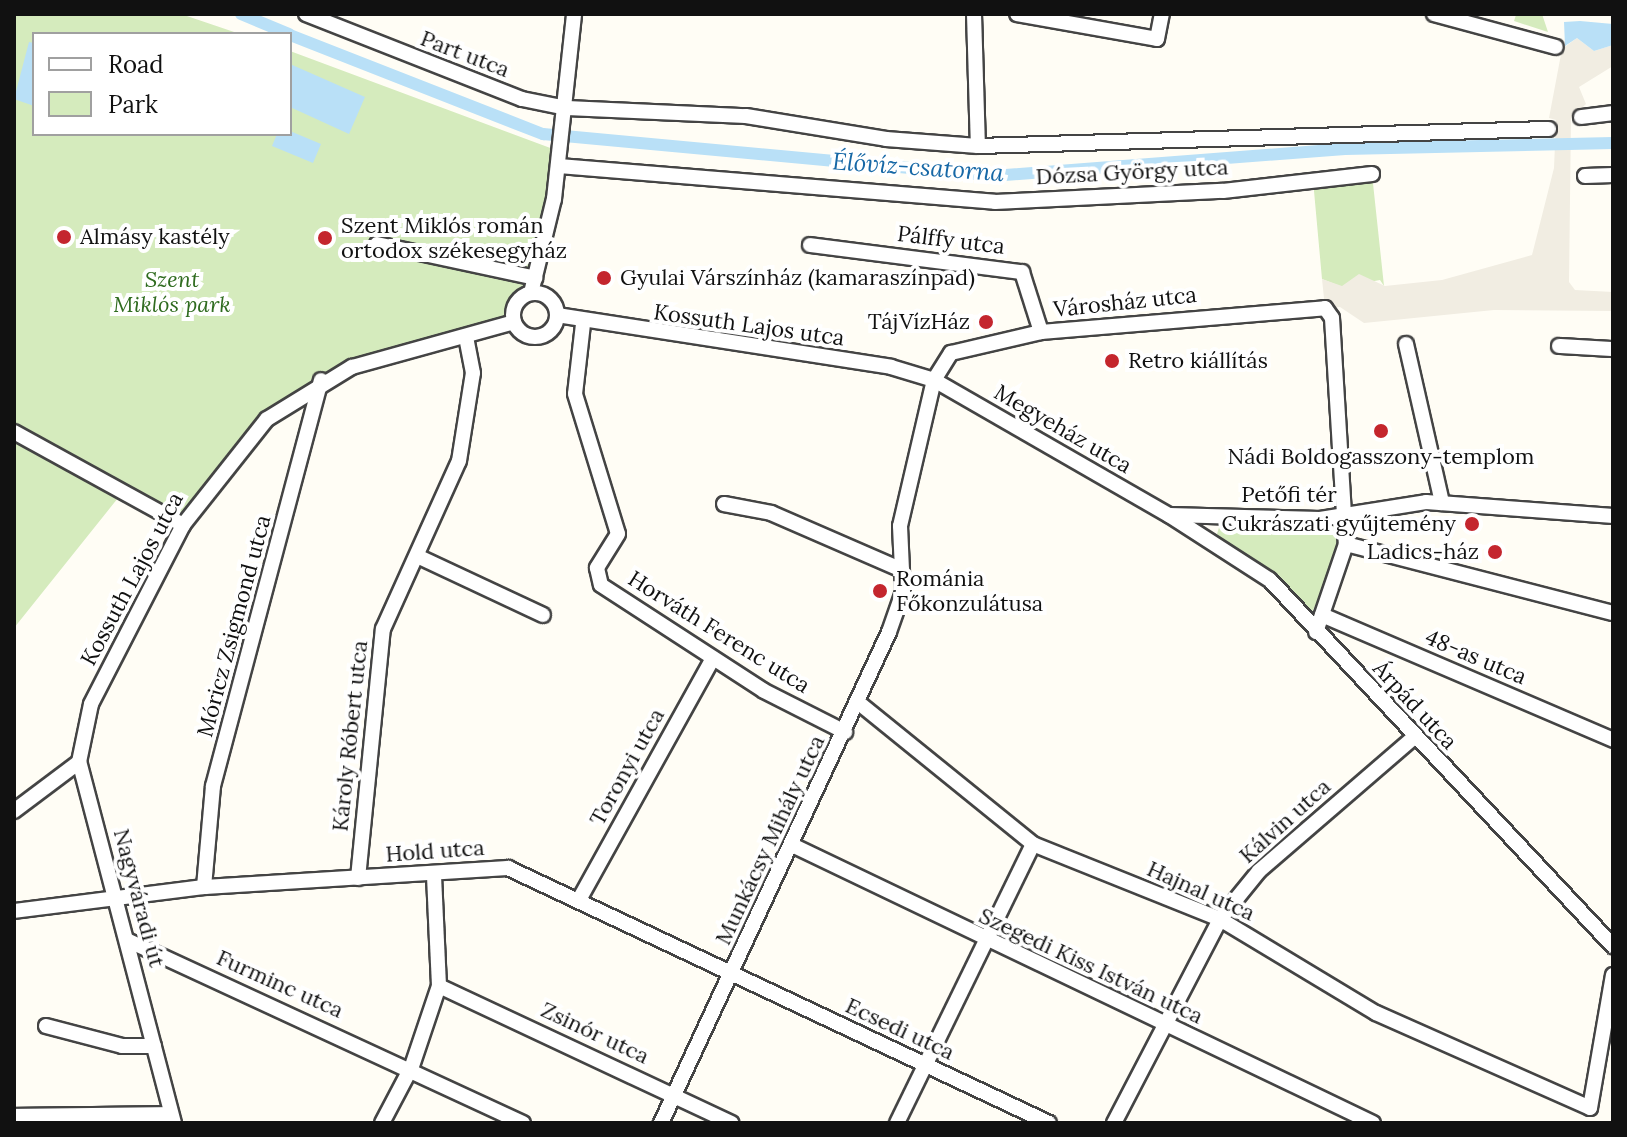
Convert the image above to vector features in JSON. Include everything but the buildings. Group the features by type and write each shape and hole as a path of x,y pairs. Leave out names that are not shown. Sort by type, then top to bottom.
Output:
{"street":[{"name":"Part utca","path":"306,14 474,83 566,112"},
{"path":"377,244 533,286 552,301 557,315 539,336 514,322 514,307 533,286 559,163 574,14"},
{"path":"974,14 978,146"},
{"path":"1017,14 1157,39 1162,14"},
{"path":"1434,14 1556,47"},
{"name":"Dózsa György utca","path":"566,112 746,116 978,146 1549,129"},
{"path":"1581,117 1613,113"},
{"name":"Dózsa György utca","path":"559,163 995,202 1223,191 1372,174"},
{"path":"1585,176 1613,175"},
{"name":"Pálffy utca","path":"810,245 1022,272 1041,332"},
{"name":"Városház utca","path":"934,380 951,353 1041,332 1314,305 1333,325 1346,513"},
{"name":"Kossuth Lajos utca","path":"557,315 583,324 891,367 934,380"},
{"name":"Kossuth Lajos utca","path":"79,762 91,704 183,525 255,430 321,380 514,322"},
{"name":"Horváth Ferenc utca","path":"583,324 575,394 618,534 597,568 601,585 713,658 845,732"},
{"name":"Károly Róbert utca","path":"358,878 383,629 449,494 467,428 473,373 466,338"},
{"path":"1406,344 1442,503"},
{"path":"1559,346 1613,349"},
{"name":"Móricz Zsigmond utca","path":"204,887 213,786 321,380"},
{"name":"Megyeház utca","path":"934,380 1169,515"},
{"name":"Munkácsy Mihály utca","path":"661,1123 859,703 903,592 900,526 934,380"},
{"path":"14,432 183,525"},
{"path":"1346,513 1426,502 1613,516"},
{"path":"724,504 771,513 902,570"},
{"name":"Petőfi tér","path":"1169,515 1346,513 1346,544 1316,632"},
{"name":"Árpád utca","path":"1169,515 1270,580 1613,946"},
{"path":"1201,536 1207,516"},
{"path":"1346,544 1414,559 1613,613"},
{"path":"417,556 543,615"},
{"name":"48-as utca","path":"1322,615 1613,740"},
{"name":"Toronyi utca","path":"580,898 713,658"},
{"name":"Hajnal utca","path":"859,703 1033,844 1220,919 1376,1013 1590,1108 1613,975"},
{"name":"Kálvin utca","path":"1114,1123 1220,919 1259,871 1414,737"},
{"path":"14,811 79,762"},
{"name":"Nagyváradi út","path":"79,762 119,895 172,1119"},
{"path":"897,1123 989,944 1033,844"},
{"name":"Szegedi Kiss István utca","path":"792,845 989,944 1373,1123"},
{"name":"Hold utca","path":"14,911 119,895 204,887 508,868 580,898 732,973"},
{"path":"382,1123 412,1066 439,986 434,874"},
{"name":"Furminc utca","path":"129,941 412,1066 523,1123"},
{"name":"Ecsedi utca","path":"732,973 1049,1123"},
{"name":"Zsinór utca","path":"439,986 675,1093 732,1123"},
{"path":"46,1026 122,1046 154,1046"},
{"path":"14,1116 172,1119"}],"green space":[{"name":"Szent Miklós park","path":"14,14 181,14 234,32 32,32 32,136 292,136 292,52 553,149 554,199 531,293 514,307 514,322 352,367 282,406 183,525 122,493 14,628"},
{"path":"1542,14 1548,32 1514,21 1516,15"},
{"path":"1372,174 1384,286 1380,280 1342,287 1322,279 1313,180"},
{"path":"1339,520 1335,566 1310,616 1217,534 1221,521"}],"shaded area":[{"path":"1577,38 1594,51 1613,45 1613,66 1579,87 1586,104 1571,118 1569,282 1575,290 1613,292 1613,311 1494,310 1364,323 1340,307 1325,308 1322,279 1342,286 1359,274 1385,286 1442,280 1532,255 1554,168 1556,120 1549,118 1562,49"}],"water":[{"path":"1564,22 1613,24 1613,45 1594,51 1577,38 1565,46"},
{"path":"29,42 32,43 32,105 14,99"},
{"path":"292,65 365,97 349,134 292,108"},
{"path":"292,132 321,144 313,163 272,146 276,136 292,136"}],"waterway":[{"name":"Élővíz-csatorna","path":"241,14 284,32"},
{"name":"Élővíz-csatorna","path":"292,36 543,134 993,176 1345,149 1613,143"}],"place":[{"name":"Almásy kastély","path":"64,237"},
{"name":"Szent Miklós román ortodox székesegyház","path":"325,238"},
{"name":"Gyulai Várszínház (kamaraszínpad)","path":"604,278"},
{"name":"TájVízHáz","path":"986,322"},
{"name":"Retro kiállítás","path":"1112,361"},
{"name":"Nádi Boldogasszony-templom","path":"1381,431"},
{"name":"Cukrászati gyűjtemény","path":"1472,524"},
{"name":"Ladics-ház","path":"1495,552"},
{"name":"Románia Főkonzulátusa","path":"880,591"}]}
